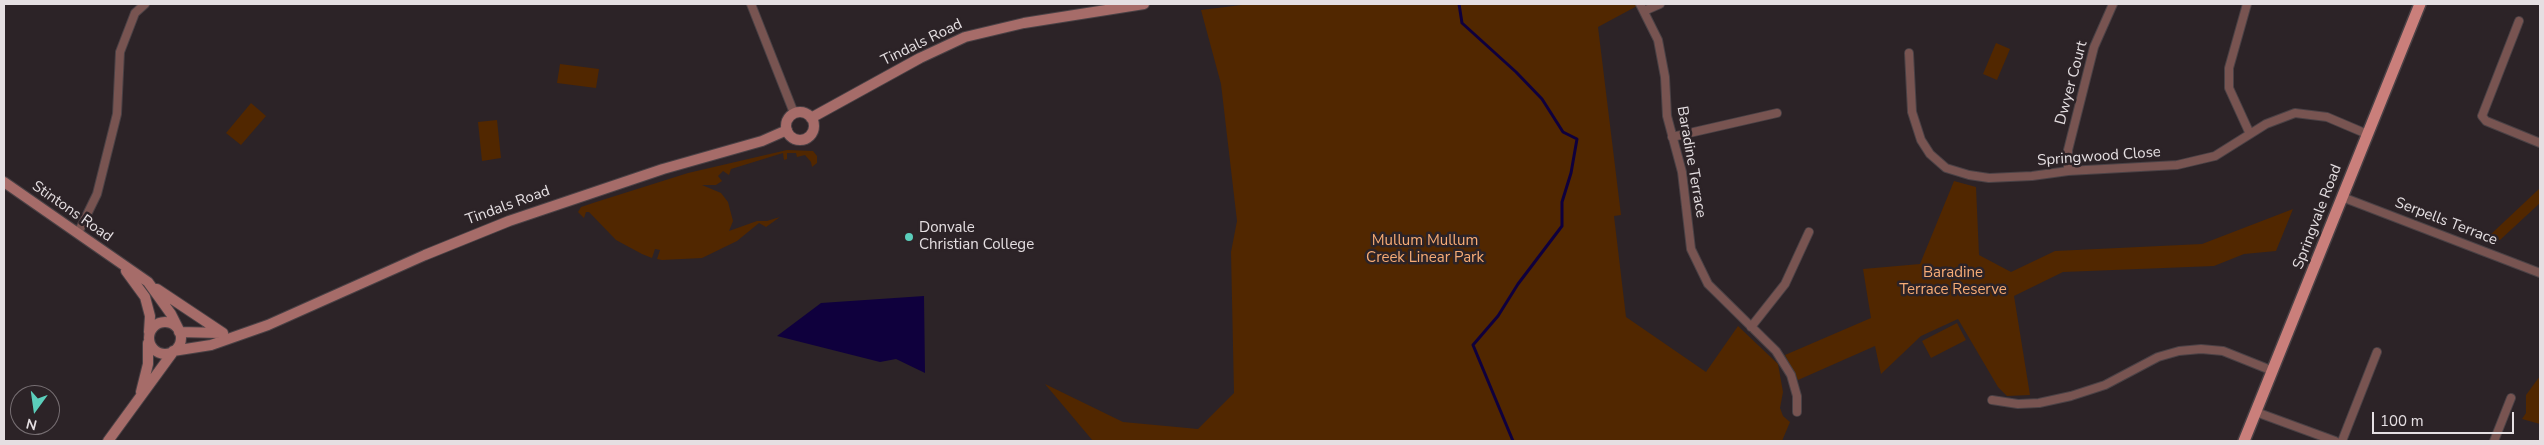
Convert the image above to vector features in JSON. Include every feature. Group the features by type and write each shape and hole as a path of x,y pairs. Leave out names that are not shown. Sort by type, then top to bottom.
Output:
{"main road":[{"name":"Tindals Road","path":"811,118 920,58 965,37 1024,23 1144,4"},
{"name":"Springvale Road","path":"2244,441 2420,4"},
{"path":"794,113 803,113 811,118 813,127 806,138 792,138 786,130 786,122 794,113"},
{"name":"Tindals Road","path":"173,352 204,347 247,332 509,221 654,172 762,141 786,130"},
{"name":"Stintons Road","path":"4,182 148,282 166,307 179,331"},
{"name":"Stintons Road","path":"123,266 145,297 150,316 149,337"},
{"path":"148,282 223,333"},
{"path":"108,441 180,344 179,331 174,324 163,322 154,326 149,337 149,359 140,396"},
{"name":"Tindals Road","path":"179,331 247,332"},
{"path":"149,337 151,347 155,351 164,354 173,352"}],"street":[{"path":"78,233 97,194 117,114 120,52 135,13 145,4"},
{"path":"751,4 794,113"},
{"path":"1642,8 1660,4"},
{"name":"Dwyer Court","path":"2068,171 2068,150 2094,47 2112,4"},
{"path":"2247,4 2229,68 2229,88 2250,134"},
{"name":"Baradine Terrace","path":"1642,8 1658,40 1665,77 1666,116 1682,172 1691,250 1708,284 1776,351 1791,375 1798,396 1797,412"},
{"path":"2519,21 2482,116 2486,121 2540,143"},
{"name":"Springwood Close","path":"1909,53 1912,112 1921,140 1930,154 1946,168 1969,175 1989,178 2068,171 2177,165 2214,156 2282,116 2295,113 2327,117 2367,134"},
{"path":"1672,137 1778,113"},
{"name":"Serpells Terrace","path":"2342,197 2540,273"},
{"path":"1751,327 1785,284 1809,232"},
{"path":"1992,400 2018,404 2039,403 2071,396 2105,385 2153,359 2179,350 2201,349 2223,352 2273,370"},
{"path":"2342,441 2377,352"},
{"path":"2494,441 2511,398"},
{"path":"2256,412 2335,441"}],"green space":[{"name":"Mullum Mullum Creek Linear Park","path":"1250,4 1636,4 1637,6 1598,27 1621,215 1614,216 1626,317 1706,372 1738,326 1778,364 1783,392 1780,408 1783,416 1790,422 1782,441 1093,441 1045,384 1123,422 1198,429 1234,393 1231,252 1237,221 1221,84 1201,10"},
{"path":"1996,43 2010,49 1997,80 1983,74"},
{"path":"560,64 599,69 596,88 557,83"},
{"path":"251,103 266,116 241,145 226,133"},
{"path":"497,120 501,158 482,161 478,122"},
{"path":"787,150 813,151 817,156 817,163 812,167 811,162 805,155 797,157 796,153 787,153 787,159 784,160 783,153 731,169 729,175 723,171 718,176 722,181 716,185 702,185 721,193 728,202 733,221 729,231 757,221 767,221 780,217 766,227 759,223 737,241 702,258 662,260 657,259 660,250 655,249 652,258 616,240 589,212 586,212 584,218 578,212 581,207 688,173"},
{"name":"Baradine Terrace Reserve","path":"1954,181 1976,187 1979,255 2011,272 2055,251 2202,244 2293,209 2276,251 2244,254 2214,266 2063,272 2014,296 2030,395 2007,396 1998,387 1958,319 1921,336 1881,374 1875,346 1798,380 1785,355 1871,318 1863,269 1920,264"},
{"path":"2540,188 2540,203 2500,240 2489,236"},
{"path":"1957,323 1966,340 1931,358 1922,341"},
{"path":"2540,376 2540,424 2522,419 2526,413 2526,395"}],"shaded area":[{"path":"924,296 925,373 896,359 880,362 777,336 821,303"}],"waterway":[{"path":"1459,4 1462,23 1516,72 1542,99 1563,132 1577,139 1571,173 1562,202 1562,226 1518,284 1498,316 1473,345 1513,441"}],"place":[{"name":"Donvale Christian College","path":"909,237"}]}
